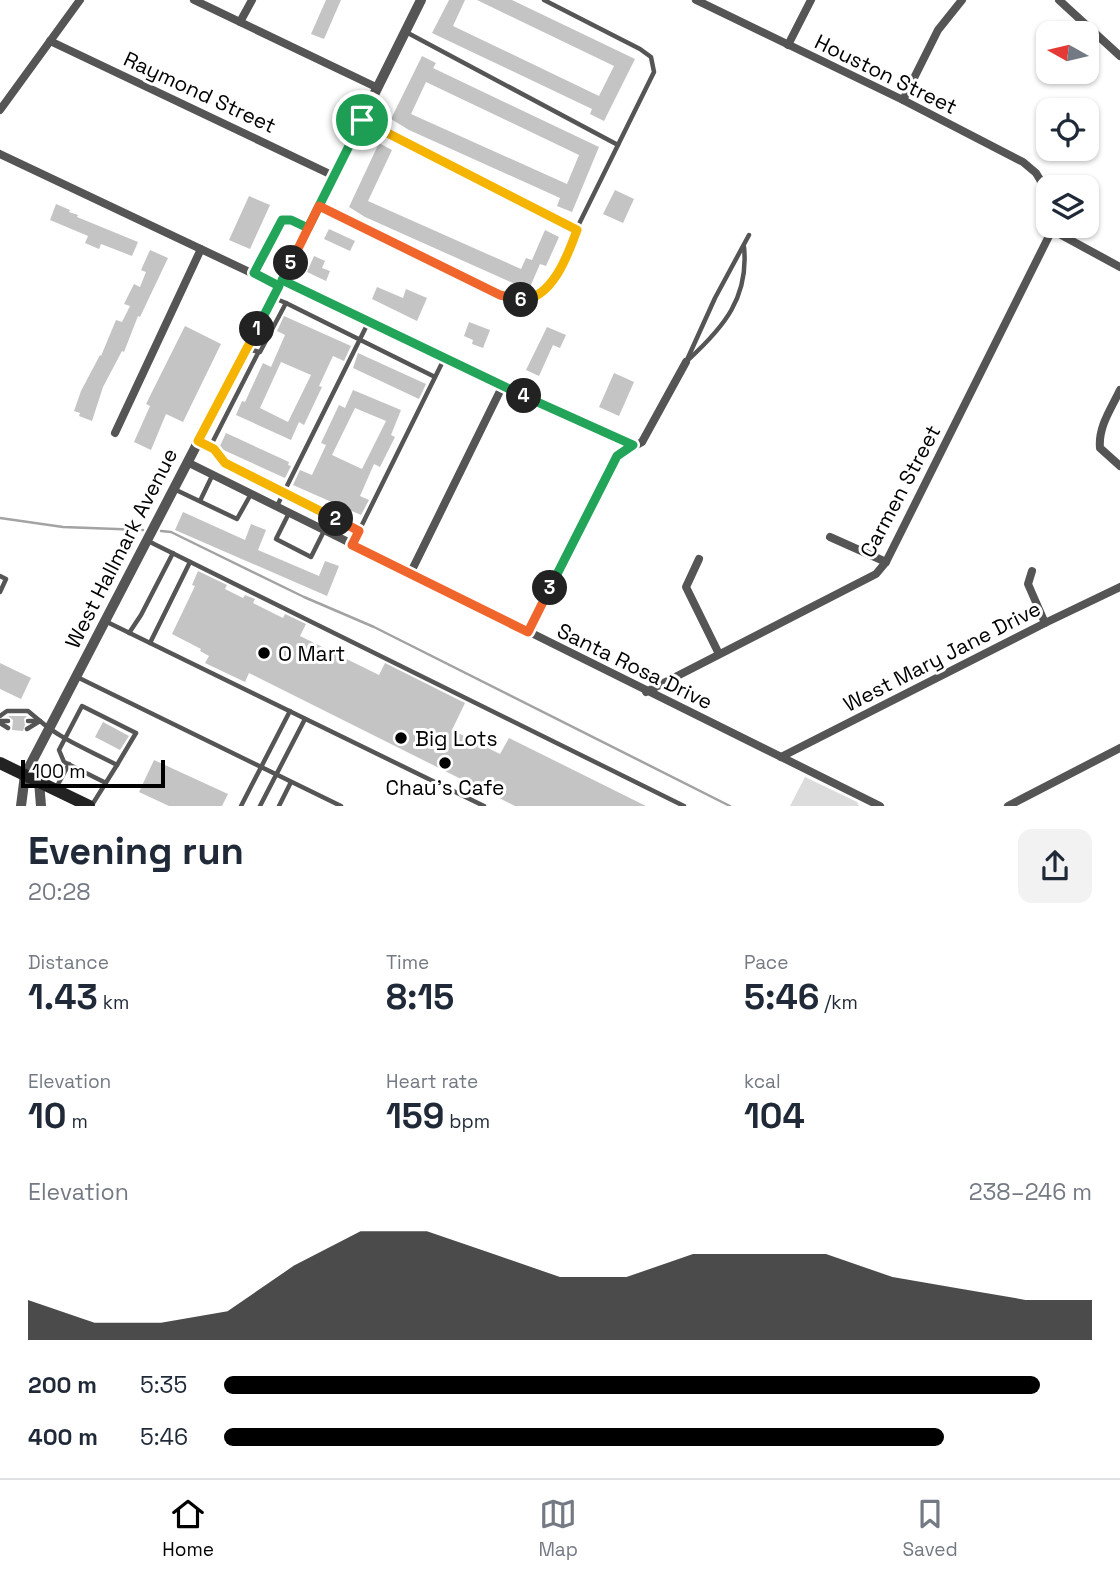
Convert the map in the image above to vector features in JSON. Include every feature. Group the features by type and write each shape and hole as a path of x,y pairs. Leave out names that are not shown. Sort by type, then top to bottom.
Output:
{"main road":[{"path":"0,763 81,805"}],"street":[{"path":"0,110 80,0"},
{"path":"194,0 378,88"},
{"path":"240,22 252,0"},
{"name":"West Hallmark Avenue","path":"25,775 274,298 421,0"},
{"name":"Houston Street","path":"696,0 903,100 1023,162 1037,175"},
{"path":"788,45 811,0"},
{"path":"903,100 938,30 962,0"},
{"path":"1059,0 1120,56"},
{"name":"Raymond Street","path":"50,41 334,176"},
{"path":"1,157 254,273 369,322 502,387 633,445"},
{"name":"Carmen Street","path":"646,692 876,574 887,562 1048,238"},
{"path":"1070,238 1120,267"},
{"path":"115,433 201,249"},
{"path":"528,632 617,456 642,442 686,362"},
{"path":"410,574 502,387"},
{"path":"1120,390 1102,425 1099,441 1100,448 1120,466"},
{"name":"Santa Rosa Drive","path":"187,462 646,692 782,757 869,804 880,806"},
{"path":"830,537 887,562"},
{"path":"699,559 686,587 719,654"},
{"path":"1032,571 1028,584 1045,623"},
{"name":"West Mary Jane Drive","path":"782,757 1120,587"},
{"path":"1008,806 1120,748"},
{"path":"21,806 25,775"},
{"path":"39,782 41,806"}],"lane":[{"path":"319,206 500,295 523,300 537,296 548,286 571,249 577,230 654,72 651,57 544,0"},
{"path":"406,32 618,145"},
{"path":"362,120 577,230"},
{"path":"254,273 282,220 291,220 308,228"},
{"path":"686,362 748,235"},
{"path":"686,362 715,335 738,299 746,268 743,244"},
{"path":"274,298 435,377"},
{"path":"210,447 286,303"},
{"path":"276,507 369,322"},
{"path":"246,349 258,353"},
{"path":"352,545 444,359"},
{"path":"198,441 210,447 225,463 359,531"},
{"path":"200,501 213,475"},
{"path":"173,488 237,519 251,494"},
{"path":"289,513 276,539 311,557 324,531"},
{"path":"147,540 684,806"},
{"path":"129,633 173,553"},
{"path":"150,643 190,562"},
{"path":"0,576 6,579 0,592"},
{"path":"105,621 484,806"},
{"path":"77,677 341,806"},
{"path":"81,805 104,782 117,765 136,733 82,706 59,750 64,762 104,782"},
{"path":"8,725 0,720 7,711 28,711 50,729 117,765"},
{"path":"241,806 290,711"},
{"path":"260,806 304,719"},
{"path":"28,721 40,721"},
{"path":"27,729 40,721"},
{"path":"56,790 69,764"},
{"path":"279,806 291,782"}],"shaded area":[{"path":"805,777 857,802 859,806 790,806"}],"building":[{"path":"326,0 341,0 324,39 311,34"},
{"path":"449,0 465,0 453,26 599,96 614,66 477,0 512,0 635,59 604,121 590,114 592,109 432,33"},
{"path":"422,56 436,63 433,68 599,147 572,212 557,206 560,198 409,130 391,119","holes":["426,82 579,155 567,184 411,114"]},
{"path":"379,143 392,150 368,201 521,269 526,258 532,260 545,230 559,237 546,266 540,264 527,294 512,289 515,284 365,217 349,207"},
{"path":"615,190 634,199 623,223 603,214"},
{"path":"249,196 270,205 250,249 229,240"},
{"path":"56,204 70,210 69,212 78,215 77,217 138,242 132,256 101,244 99,249 85,243 88,236 50,220"},
{"path":"329,229 355,241 350,251 324,239"},
{"path":"150,250 168,258 140,317 138,316 124,352 122,351 103,387 92,421 74,411 116,320 122,322 130,306 124,304 134,284 140,287 146,272 141,270"},
{"path":"314,256 325,261 322,268 330,271 326,281 307,272"},
{"path":"377,287 403,298 406,289 427,298 417,321 372,299"},
{"path":"284,316 351,346 344,361 333,356 304,425 299,422 291,440 236,415 263,363 271,367 285,335 277,331","holes":["281,362 311,375 288,422 260,408"]},
{"path":"469,322 490,330 483,348 472,344 473,340 464,336"},
{"path":"185,326 221,344 183,422 166,414 151,450 134,442 150,406 146,404"},
{"path":"547,327 566,335 560,348 553,345 539,376 526,370"},
{"path":"358,353 426,384 419,399 353,368"},
{"path":"614,373 634,382 619,416 599,407"},
{"path":"353,390 401,410 391,435 395,437 380,467 374,464 360,496 369,500 361,515 293,485 300,470 312,475 326,445 321,443 339,405 345,408","holes":["355,408 386,421 362,469 332,455"]},
{"path":"226,433 289,462 288,465 291,466 285,478 219,448"},
{"path":"183,512 245,540 251,524 266,530 258,550 319,576 325,561 339,566 327,596 175,530"},
{"path":"198,571 227,585 225,589 243,598 245,595 255,599 253,603 283,618 285,614 306,624 300,636 379,675 385,663 465,703 452,730 500,754 509,738 646,806 515,806 249,673 245,682 205,663 209,656 172,634 195,586 192,585"},
{"path":"0,663 31,678 21,699 0,689"},
{"path":"8,716 27,716 24,719 23,731 12,730 13,720"},
{"path":"103,722 129,736 120,750 95,737"},
{"path":"154,760 228,794 222,806 169,806 139,792"}],"waterway":[{"path":"0,518 63,527 143,530"},
{"path":"161,531 171,532 304,597 374,627 730,806"}],"place":[{"name":"O Mart","path":"264,653"},
{"name":"Big Lots","path":"401,738"},
{"name":"Chau's Cafe","path":"445,763"}],"route":[{"path":"362,120 334,176 308,228 291,220 282,220 254,273 279,286 198,441 214,449 225,463 359,531 352,545 528,632 617,456 633,445 502,387 282,280 308,228 319,206 378,234 500,295 523,300 537,296 548,286 571,249 577,230 362,120"}]}
